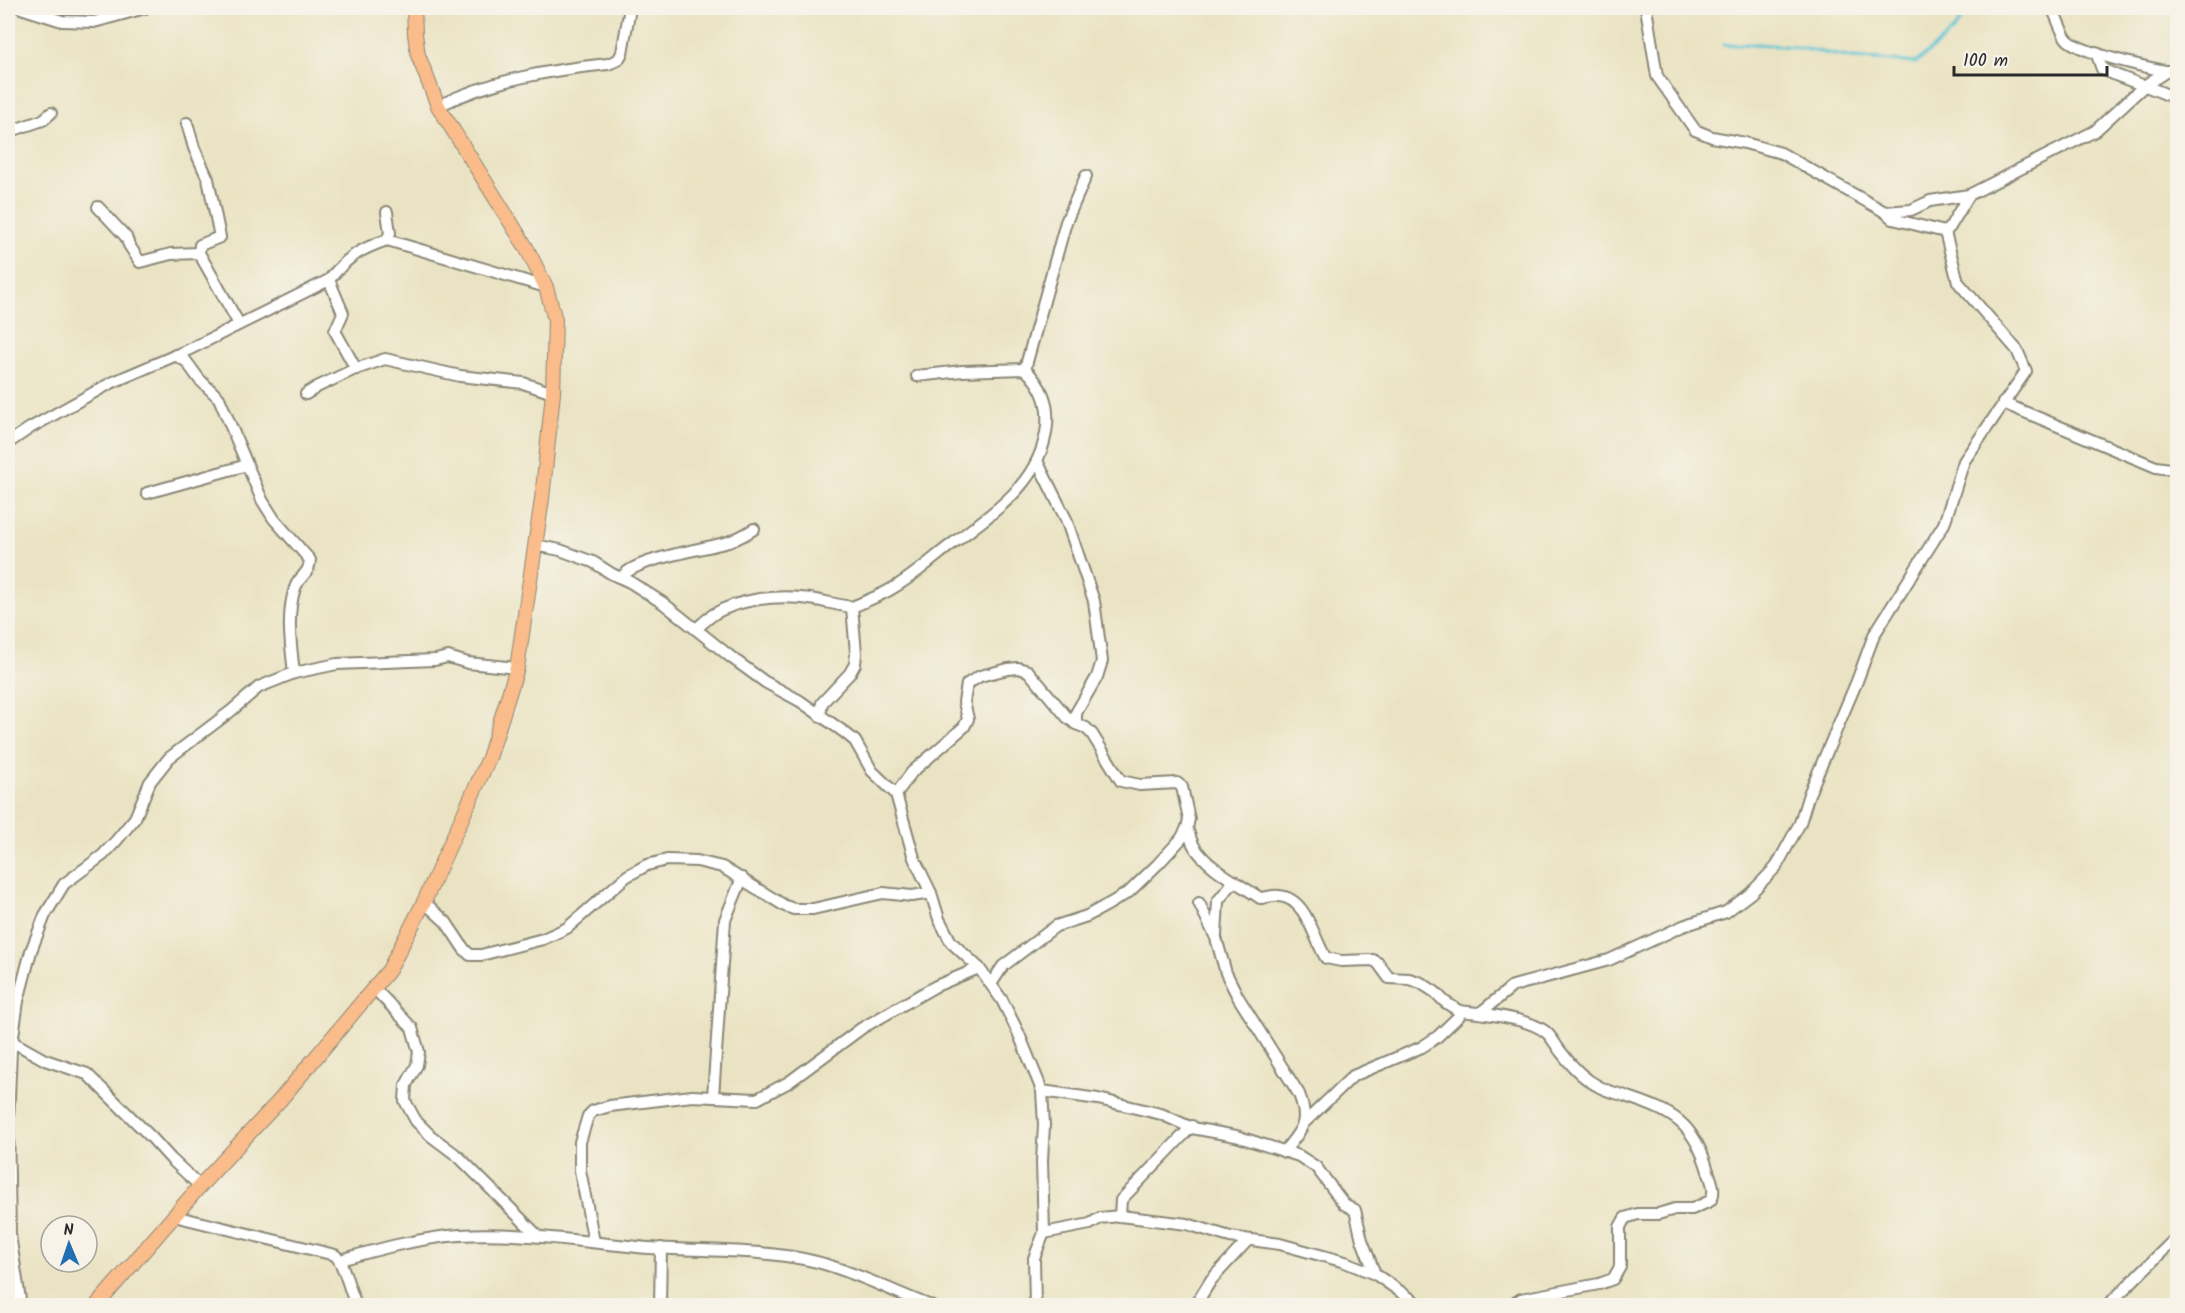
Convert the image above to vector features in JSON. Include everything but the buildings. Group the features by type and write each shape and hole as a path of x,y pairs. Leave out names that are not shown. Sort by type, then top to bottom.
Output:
{"main road":[{"path":"96,1305 200,1186 280,1100 389,969 424,902 489,758 517,668 542,499 553,393 555,320 546,287 526,247 438,106 418,55 414,8"}],"street":[{"path":"21,8 62,21 94,22 145,8"},
{"path":"438,106 457,96 529,75 608,64 618,60 622,54 630,8"},
{"path":"1646,8 1657,76 1695,130 1712,137 1781,153 1885,212 1893,219 1945,232"},
{"path":"2052,8 2066,39 2096,52 2148,69 2172,72"},
{"path":"2096,52 2102,69 2124,80 2178,100"},
{"path":"1885,212 1911,210 1930,201 1969,195 2095,131 2144,86 2172,72"},
{"path":"8,132 43,120 51,113"},
{"path":"187,123 194,148 208,178 220,237 200,245 199,253 239,324"},
{"path":"1025,369 1066,222 1086,176"},
{"path":"1945,232 1969,195"},
{"path":"98,207 126,237 140,262 171,254 199,253"},
{"path":"387,212 390,233 387,240"},
{"path":"1480,1013 1513,986 1609,960 1683,927 1726,912 1751,892 1776,867 1800,822 1809,794 1874,635 1944,524 1964,461 2026,370 2017,350 1958,282 1945,232"},
{"path":"8,443 30,428 111,383 175,355 328,280 341,265 359,251 387,240 546,287"},
{"path":"328,280 343,313 335,331 356,369"},
{"path":"175,355 186,361 199,379 219,398 262,500 274,519 310,560 305,575 297,582 291,608 290,632 294,673"},
{"path":"306,394 356,369 385,359 444,373 523,383 553,393"},
{"path":"696,629 712,615 749,601 785,597 803,598 852,607 878,597 895,587 982,521 1029,477 1045,444 1047,400 1040,384 1025,369 962,371 916,376"},
{"path":"2003,403 2156,467 2178,471"},
{"path":"1037,461 1066,519 1094,601 1102,661 1097,677 1076,713 1076,724"},
{"path":"147,493 248,465"},
{"path":"754,529 729,541 641,564 627,570 622,576 663,603 749,670 855,741 872,771 896,794 914,858 931,893 939,919 951,942 980,968 991,984 1018,1032 1042,1091 1044,1233 1034,1258 1035,1305"},
{"path":"535,545 560,550 593,562 630,582"},
{"path":"820,716 822,703 850,673 855,664 852,607"},
{"path":"21,1305 10,1234 8,1121 10,1042 31,951 45,915 64,884 104,855 116,842 135,818 150,782 169,758 260,687 294,673 337,664 435,660 448,657 468,663 517,668"},
{"path":"896,794 912,772 964,728 968,719 964,702 967,684 980,676 1018,668 1028,670 1067,717 1092,734 1120,781 1140,785 1177,783 1182,787 1189,819 1181,839 1129,892 1088,916 1056,926 1003,966 991,984"},
{"path":"1187,828 1194,846 1214,867 1260,898 1278,895 1287,898 1299,908 1308,919 1320,950 1326,958 1341,961 1373,960 1389,978 1409,979 1421,983 1459,1011 1500,1016 1533,1025 1545,1031 1561,1052 1597,1086 1666,1112 1681,1122 1696,1140 1705,1159 1713,1190 1710,1201 1698,1207 1675,1209 1658,1215 1638,1214 1625,1218 1620,1227 1620,1267 1613,1279 1599,1284 1521,1299 1510,1305"},
{"path":"424,902 446,922 470,955 481,955 543,939 567,928 627,876 647,865 667,860 697,861 722,867 785,906 794,909 813,909 883,893 912,896 931,893"},
{"path":"713,1097 725,920 742,878"},
{"path":"1216,938 1218,901 1234,881"},
{"path":"1199,903 1216,938 1226,973 1238,997 1299,1094 1305,1111 1305,1122"},
{"path":"594,1242 580,1170 580,1142 588,1116 593,1111 610,1106 692,1096 757,1099 771,1093 815,1064 862,1028 936,986 980,968"},
{"path":"374,988 412,1028 419,1052 417,1065 406,1085 405,1101 416,1121 431,1136 459,1157 538,1236"},
{"path":"1284,1152 1305,1122 1344,1083 1353,1076 1422,1047 1437,1037 1459,1016 1459,1011"},
{"path":"10,1042 45,1060 87,1074 200,1186"},
{"path":"1042,1091 1098,1099 1161,1114 1192,1126 1236,1136 1299,1156 1316,1167 1344,1204 1355,1210 1362,1240 1375,1274"},
{"path":"1120,1216 1121,1200 1192,1126"},
{"path":"174,1216 335,1255 340,1260 357,1305"},
{"path":"1044,1233 1090,1224 1100,1218 1120,1216 1187,1224 1248,1240 1280,1244 1345,1262 1375,1274 1421,1305"},
{"path":"340,1260 363,1252 432,1238 462,1235 538,1236 661,1248 771,1255 815,1262 931,1305"},
{"path":"2107,1305 2178,1236"},
{"path":"1196,1305 1211,1280 1248,1240"},
{"path":"660,1305 661,1248"}],"waterway":[{"path":"1723,45 1756,44 1795,47 1852,58 1916,63 1953,31 1969,8"}]}
